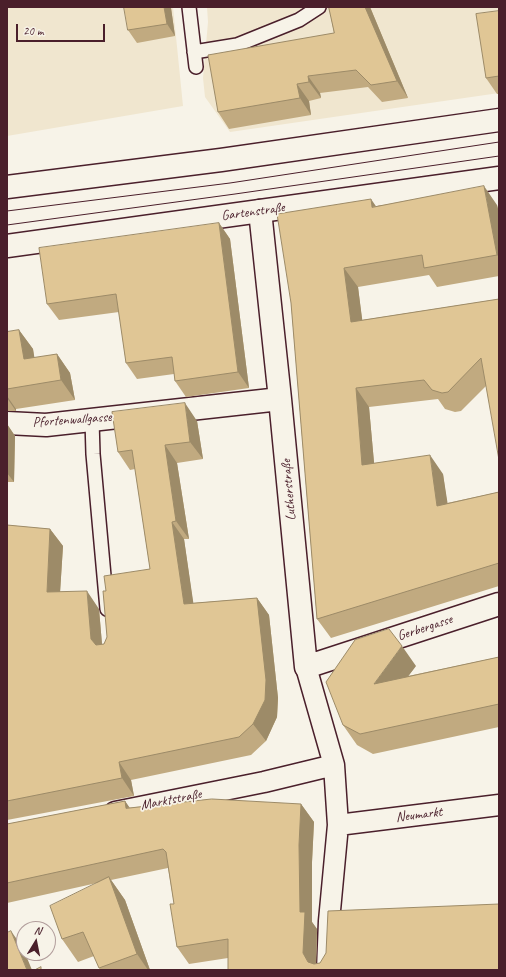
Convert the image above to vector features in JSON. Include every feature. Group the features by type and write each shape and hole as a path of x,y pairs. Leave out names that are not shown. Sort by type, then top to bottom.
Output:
{"main road":[{"path":"7,187 242,158 499,120"},
{"name":"Gartenstraße","path":"7,246 499,178"},
{"name":"Lutherstraße","path":"260,211 306,667"},
{"name":"Pfortenwallgasse","path":"7,423 46,425 280,399"},
{"name":"Gerbergasse","path":"306,667 499,604"}],"street":[{"name":"Lutherstraße","path":"306,667 334,765"},
{"name":"Marktstraße","path":"97,815 264,782 334,765"},
{"path":"327,970 329,921 338,825 334,765"},
{"name":"Neumarkt","path":"338,825 499,805"}],"lane":[{"path":"190,7 196,67"},
{"path":"194,52 237,44 299,20 319,7"},
{"path":"92,420 93,454 108,624"}],"shaded area":[{"path":"7,7 173,7 183,106 7,136"},
{"path":"207,7 499,7 499,93 230,132 205,97 203,78 208,22"}],"building":[{"path":"124,7 164,7 167,24 128,30"},
{"path":"329,7 365,7 397,81 371,85 356,70 308,76 309,82 297,84 300,98 218,112 208,55 334,33"},
{"path":"499,11 499,76 486,78 476,14"},
{"path":"484,186 497,255 424,268 422,255 344,268 351,322 499,299 499,460 481,358 448,392 442,393 432,390 424,380 356,388 362,465 430,455 437,506 499,492 499,563 317,619 291,303 277,214 371,199 372,207"},
{"path":"219,223 238,372 175,381 172,357 126,363 116,294 47,304 39,248"},
{"path":"19,330 24,359 57,354 61,380 7,389 7,332"},
{"path":"185,403 190,442 165,445 176,521 172,522 184,604 257,598 266,680 265,700 253,724 239,737 119,762 122,778 7,801 7,525 50,529 47,592 87,591 91,639 96,645 104,644 107,637 103,591 106,591 104,576 150,569 132,450 118,452 112,412"},
{"path":"389,629 402,646 374,684 499,657 499,704 360,734 343,725 326,682 355,640"},
{"path":"212,799 301,804 299,845 300,912 305,912 303,953 308,962 314,964 320,963 326,953 328,911 499,904 499,970 228,970 228,939 177,947 170,904 174,904 166,852 163,849 7,883 7,824 125,801 126,808"},
{"path":"109,877 137,954 99,968 83,932 62,939 50,906"},
{"path":"11,931 16,943 16,961 23,961 27,970 7,970 7,933"}],"tram line":[{"path":"7,211 230,183 499,142"},
{"path":"7,225 499,156"}]}
